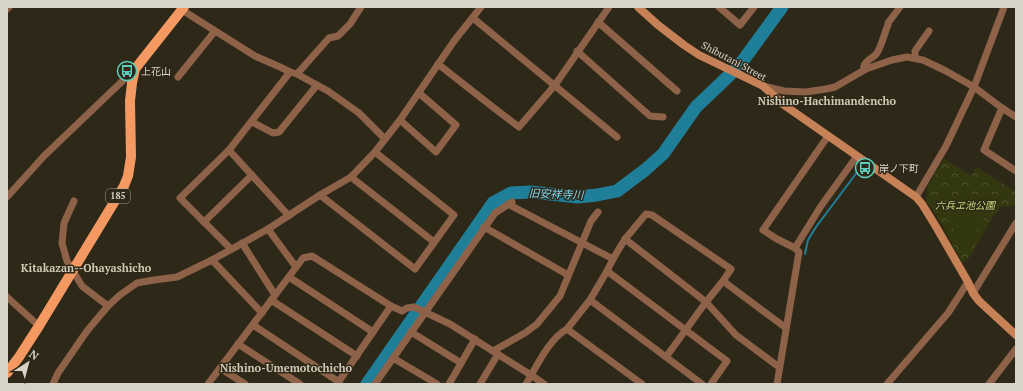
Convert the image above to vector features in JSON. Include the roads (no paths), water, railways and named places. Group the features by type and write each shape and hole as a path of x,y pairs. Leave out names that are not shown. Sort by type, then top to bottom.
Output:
{"main road":[{"name":"Shibutani Street","path":"638,7 684,45 724,68 763,86 784,105 916,197 935,225 973,293 979,301 1016,335"},
{"name":"185","path":"7,373 39,326 113,205 126,180 131,156 130,101 135,69 182,8"}],"street":[{"path":"231,249 180,198 229,150 293,73 329,38 338,36 350,24 361,7"},
{"path":"53,384 58,373 87,331 108,306 120,295 137,284 177,277 212,260 268,229 320,195 351,177 375,152 400,120 454,41 481,7"},
{"path":"438,64 519,127 555,85 577,51 609,7"},
{"path":"719,7 740,25 754,7"},
{"path":"864,70 863,68 865,63 876,54 888,23 900,7"},
{"path":"916,197 946,146 974,87 1004,7"},
{"path":"182,8 255,56 293,73 339,98 359,113 385,139"},
{"path":"473,18 617,137"},
{"path":"598,22 677,91"},
{"path":"178,77 215,31"},
{"path":"915,58 916,51 929,31"},
{"path":"577,51 650,116 662,117"},
{"path":"763,86 784,91 806,92 826,89 835,87 864,70 892,60 908,57 923,60 946,71 974,87 1016,117"},
{"path":"7,197 44,156 135,69"},
{"path":"252,122 273,133 279,132 317,86"},
{"path":"400,120 436,152 456,125 419,93"},
{"path":"1002,108 984,150 1016,171"},
{"path":"777,384 799,252 795,248 763,230 828,136"},
{"path":"229,150 288,216"},
{"path":"320,195 415,269 454,215 375,152"},
{"path":"795,248 821,206 857,156"},
{"path":"204,222 252,175"},
{"path":"351,177 434,242"},
{"path":"74,201 64,223 62,243 67,262 82,286 108,306"},
{"path":"375,384 484,227 495,213 510,203 613,259"},
{"path":"480,384 496,352 537,324 560,296 566,285 568,275 591,221 598,212"},
{"path":"526,384 553,342 562,331 567,329 590,300 625,239 646,214 652,215 731,269 666,357"},
{"path":"973,293 1016,223"},
{"path":"484,227 568,275"},
{"path":"268,229 296,267"},
{"path":"625,239 706,302 736,335 779,367"},
{"path":"242,243 273,298 357,356"},
{"path":"208,384 303,258 312,256 391,306 402,311 407,308 414,307 450,324 544,384"},
{"path":"212,260 262,313"},
{"path":"607,271 727,361 711,384"},
{"path":"289,277 373,332"},
{"path":"723,281 786,328"},
{"path":"886,384 948,313 968,282"},
{"path":"7,297 39,326"},
{"path":"590,300 702,384"},
{"path":"253,325 338,383 391,306"},
{"path":"567,329 642,384"},
{"path":"411,332 461,363"},
{"path":"449,384 475,339"},
{"path":"238,344 300,384"},
{"path":"989,384 1016,349"},
{"path":"393,358 437,384"},
{"path":"220,368 245,384"}],"waterway":[{"name":"旧安祥寺川","path":"367,384 493,203 511,193 531,192 578,197 617,191 663,154 696,107 739,66 782,7"},
{"path":"805,254 808,240 816,227 861,167"}],"place":[{"name":"上花山","path":"127,71"},
{"name":"岸ノ下町","path":"865,168"}],"district":[{"name":"Nishino-Hachimandencho","path":"827,101"},
{"name":"Kitakazan--Ohayashicho","path":"86,268"},
{"name":"Nishino-Umemotochicho","path":"286,368"}],"park label":[{"name":"六兵ヱ池公園","path":"965,205"}]}
